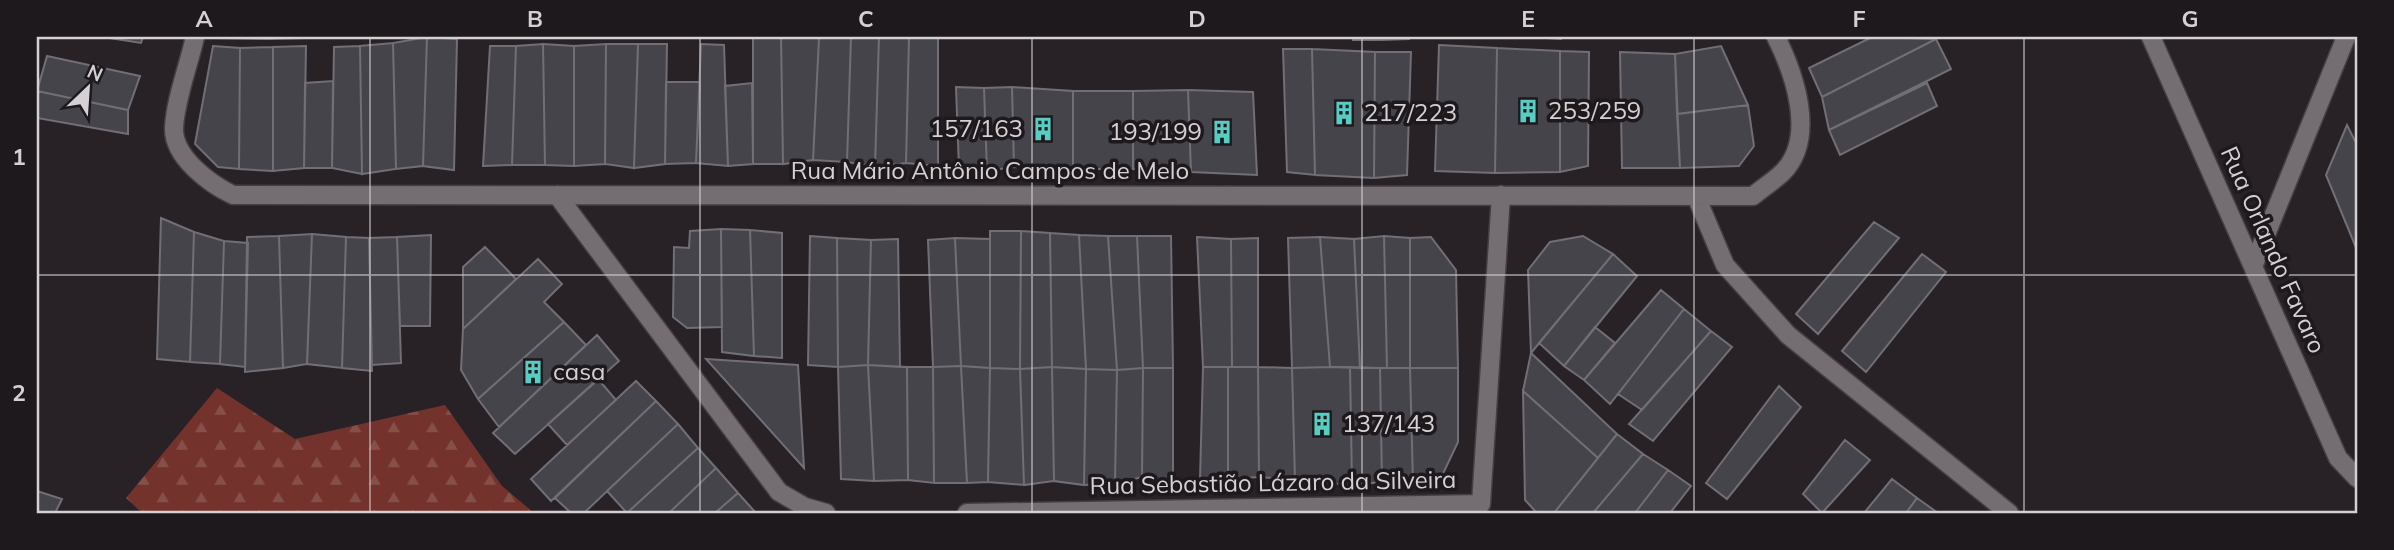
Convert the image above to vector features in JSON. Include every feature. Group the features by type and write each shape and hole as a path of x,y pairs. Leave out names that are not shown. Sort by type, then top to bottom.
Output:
{"street":[{"name":"Rua Mário Antônio Campos de Melo","path":"195,37 174,130 187,159 209,183 233,195 1696,196 1753,196 1785,170 1798,141 1801,108 1776,37"},
{"name":"Rua Orlando Favaro","path":"2151,37 2338,458 2357,478"},
{"path":"2254,264 2346,37"},
{"path":"557,195 779,492 805,507 826,513"},
{"name":"Rua Sebastião Lázaro da Silveira","path":"967,513 1487,509 1501,195"},
{"path":"1696,196 1725,265 1788,335 2009,513"}],"green space":[{"path":"217,388 295,439 445,405 502,486 534,513 142,513 126,498"}],"building":[{"path":"103,37 143,37 141,43"},
{"path":"268,37 268,39 216,38"},
{"path":"307,37 307,38 268,39"},
{"path":"427,37 423,166 396,169 393,43"},
{"path":"427,37 457,39 454,170 423,166"},
{"path":"781,37 783,164 753,164 753,38"},
{"path":"781,37 819,38 813,160 783,164"},
{"path":"851,37 847,162 813,160 819,38"},
{"path":"851,37 879,37 875,167 847,162"},
{"path":"879,37 909,37 906,163 875,167"},
{"path":"909,37 938,37 938,166 906,163"},
{"path":"1353,37 1383,37 1383,40 1353,40"},
{"path":"1383,37 1409,37 1409,39 1383,40"},
{"path":"1529,37 1561,37 1561,39"},
{"path":"1872,37 1936,39 1822,97 1809,68"},
{"path":"1936,39 1951,69 1829,130 1822,97"},
{"path":"393,43 396,169 362,174 360,46"},
{"path":"543,44 545,165 512,165 516,46"},
{"path":"543,44 574,46 574,166 545,165"},
{"path":"606,44 605,164 574,166 574,46"},
{"path":"606,44 638,44 634,168 605,164"},
{"path":"638,44 667,44 665,164 634,168"},
{"path":"701,44 724,45 728,166 696,163"},
{"path":"1439,45 1497,48 1495,173 1435,171"},
{"path":"213,46 240,48 239,169 218,167 195,144"},
{"path":"306,46 304,168 273,171 273,47"},
{"path":"360,46 362,174 332,168 334,47"},
{"path":"490,46 516,46 512,165 483,166"},
{"path":"1721,46 1748,105 1677,114 1675,54"},
{"path":"273,47 273,171 239,169 240,48"},
{"name":"253/259","path":"1497,48 1560,51 1560,172 1495,173"},
{"path":"1283,49 1312,49 1315,175 1287,172"},
{"name":"217/223","path":"1312,49 1375,52 1374,178 1315,175"},
{"path":"1560,51 1589,52 1588,166 1560,172"},
{"path":"1375,52 1411,52 1407,175 1374,178"},
{"path":"1620,52 1675,54 1680,168 1622,168"},
{"path":"47,56 140,76 128,110 37,91"},
{"path":"333,81 332,168 304,168 305,83"},
{"path":"666,82 700,82 696,163 665,164"},
{"path":"752,83 753,164 728,166 725,86"},
{"path":"1927,83 1937,106 1840,155 1829,130"},
{"path":"956,87 984,88 987,171 959,169"},
{"path":"1012,87 1014,167 987,171 984,88"},
{"name":"157/163","path":"1012,87 1073,91 1073,169 1014,167"},
{"path":"1188,90 1191,172 1133,169 1133,91"},
{"name":"193/199","path":"1188,90 1253,92 1257,175 1191,172"},
{"path":"37,91 128,110 128,134 37,118"},
{"path":"1073,91 1133,91 1133,169 1073,169"},
{"path":"1748,105 1754,146 1739,166 1680,168 1677,114"},
{"path":"2347,125 2357,145 2357,250 2326,175"},
{"path":"161,218 194,232 190,362 157,359"},
{"path":"1874,222 1899,238 1818,334 1796,314"},
{"path":"721,229 750,230 754,356 722,352"},
{"path":"721,229 722,327 687,328 673,317 674,247 689,248 690,231"},
{"path":"750,230 782,233 782,358 754,356"},
{"path":"990,231 1021,231 1020,369 990,368"},
{"path":"1021,231 1050,233 1052,367 1020,369"},
{"path":"194,232 224,241 220,364 190,362"},
{"path":"1050,233 1079,235 1086,369 1052,367"},
{"path":"312,234 307,364 283,368 279,236"},
{"path":"312,234 346,237 342,368 307,364"},
{"path":"431,235 430,326 400,326 397,237"},
{"path":"1079,235 1108,236 1117,370 1086,369"},
{"path":"279,236 283,368 245,372 247,237"},
{"path":"810,236 837,238 838,367 808,365"},
{"path":"1108,236 1137,236 1143,368 1117,370"},
{"path":"1137,236 1171,236 1173,368 1143,368"},
{"path":"1384,236 1410,238 1410,368 1387,368"},
{"path":"1384,236 1387,368 1360,368 1354,239"},
{"path":"1583,236 1613,254 1531,353 1528,270 1550,242"},
{"path":"346,237 369,238 372,371 342,368"},
{"path":"397,237 401,363 372,365 369,238"},
{"path":"1197,237 1231,239 1232,367 1203,367"},
{"path":"1320,237 1354,239 1360,368 1330,367"},
{"path":"1320,237 1330,367 1292,368 1288,238"},
{"path":"1431,237 1456,270 1458,368 1410,368 1410,238"},
{"path":"837,238 871,240 868,365 838,367"},
{"path":"955,238 990,239 990,368 961,366"},
{"path":"955,238 961,366 933,367 928,240"},
{"path":"1258,238 1258,367 1232,367 1231,239"},
{"path":"898,239 900,367 868,365 871,240"},
{"path":"224,241 248,243 245,367 220,364"},
{"path":"485,247 516,279 463,329 463,267"},
{"path":"1613,254 1637,276 1564,366 1539,343"},
{"path":"1922,254 1946,272 1866,372 1842,351"},
{"path":"538,259 562,284 544,302 564,322 478,399 461,370 463,329"},
{"path":"1661,290 1684,309 1610,404 1584,380"},
{"path":"1684,309 1711,331 1642,410 1618,394"},
{"name":"casa","path":"564,322 586,345 499,427 478,399"},
{"path":"1595,327 1615,343 1584,380 1564,366"},
{"path":"1711,331 1732,347 1653,441 1629,424"},
{"path":"597,335 619,361 515,454 493,433"},
{"path":"1531,353 1617,434 1598,458 1523,391"},
{"path":"706,359 798,365 804,468"},
{"path":"868,365 874,481 841,479 838,367"},
{"path":"868,365 907,367 908,480 874,481"},
{"path":"961,366 967,483 934,483 933,367"},
{"path":"961,366 990,368 988,482 967,483"},
{"path":"907,367 933,367 934,483 908,480"},
{"path":"1052,367 1054,481 1024,485 1020,369"},
{"path":"1052,367 1086,369 1084,485 1054,481"},
{"path":"1203,367 1228,367 1228,479 1200,479"},
{"path":"1228,367 1258,367 1259,477 1228,479"},
{"path":"1258,367 1292,368 1295,480 1259,477"},
{"name":"137/143","path":"1350,367 1352,485 1295,480 1292,368"},
{"path":"1350,367 1380,368 1382,482 1352,485"},
{"path":"990,368 1020,369 1024,485 988,482"},
{"path":"1143,368 1142,477 1115,484 1117,370"},
{"path":"1143,368 1173,368 1173,482 1142,477"},
{"path":"1380,368 1410,368 1413,483 1382,482"},
{"path":"1410,368 1458,368 1458,442 1442,476 1413,483"},
{"path":"1086,369 1117,370 1115,484 1084,485"},
{"path":"598,379 616,400 567,445 548,424"},
{"path":"636,381 656,401 551,501 531,479"},
{"path":"1779,386 1801,407 1727,499 1706,483"},
{"path":"1523,391 1598,458 1554,513 1537,513 1525,500"},
{"path":"656,401 678,424 584,513 571,513 555,498"},
{"path":"678,424 698,448 627,513 607,491"},
{"path":"1617,434 1643,454 1593,513 1554,513"},
{"path":"1845,440 1870,460 1822,513 1803,494"},
{"path":"698,448 716,468 669,513 627,513"},
{"path":"1643,454 1668,470 1635,513 1593,513"},
{"path":"716,468 738,493 715,513 669,513"},
{"path":"1668,470 1691,486 1670,513 1635,513"},
{"path":"1892,479 1917,498 1906,513 1864,513"},
{"path":"37,491 62,499 55,513 37,513"},
{"path":"738,493 756,513 715,513"},
{"path":"1917,498 1938,513 1906,513"}],"place":[{"name":"253/259","path":"1528,111"},
{"name":"217/223","path":"1344,113"},
{"name":"157/163","path":"1043,129"},
{"name":"193/199","path":"1222,132"},
{"name":"casa","path":"533,372"},
{"name":"137/143","path":"1322,424"}]}
